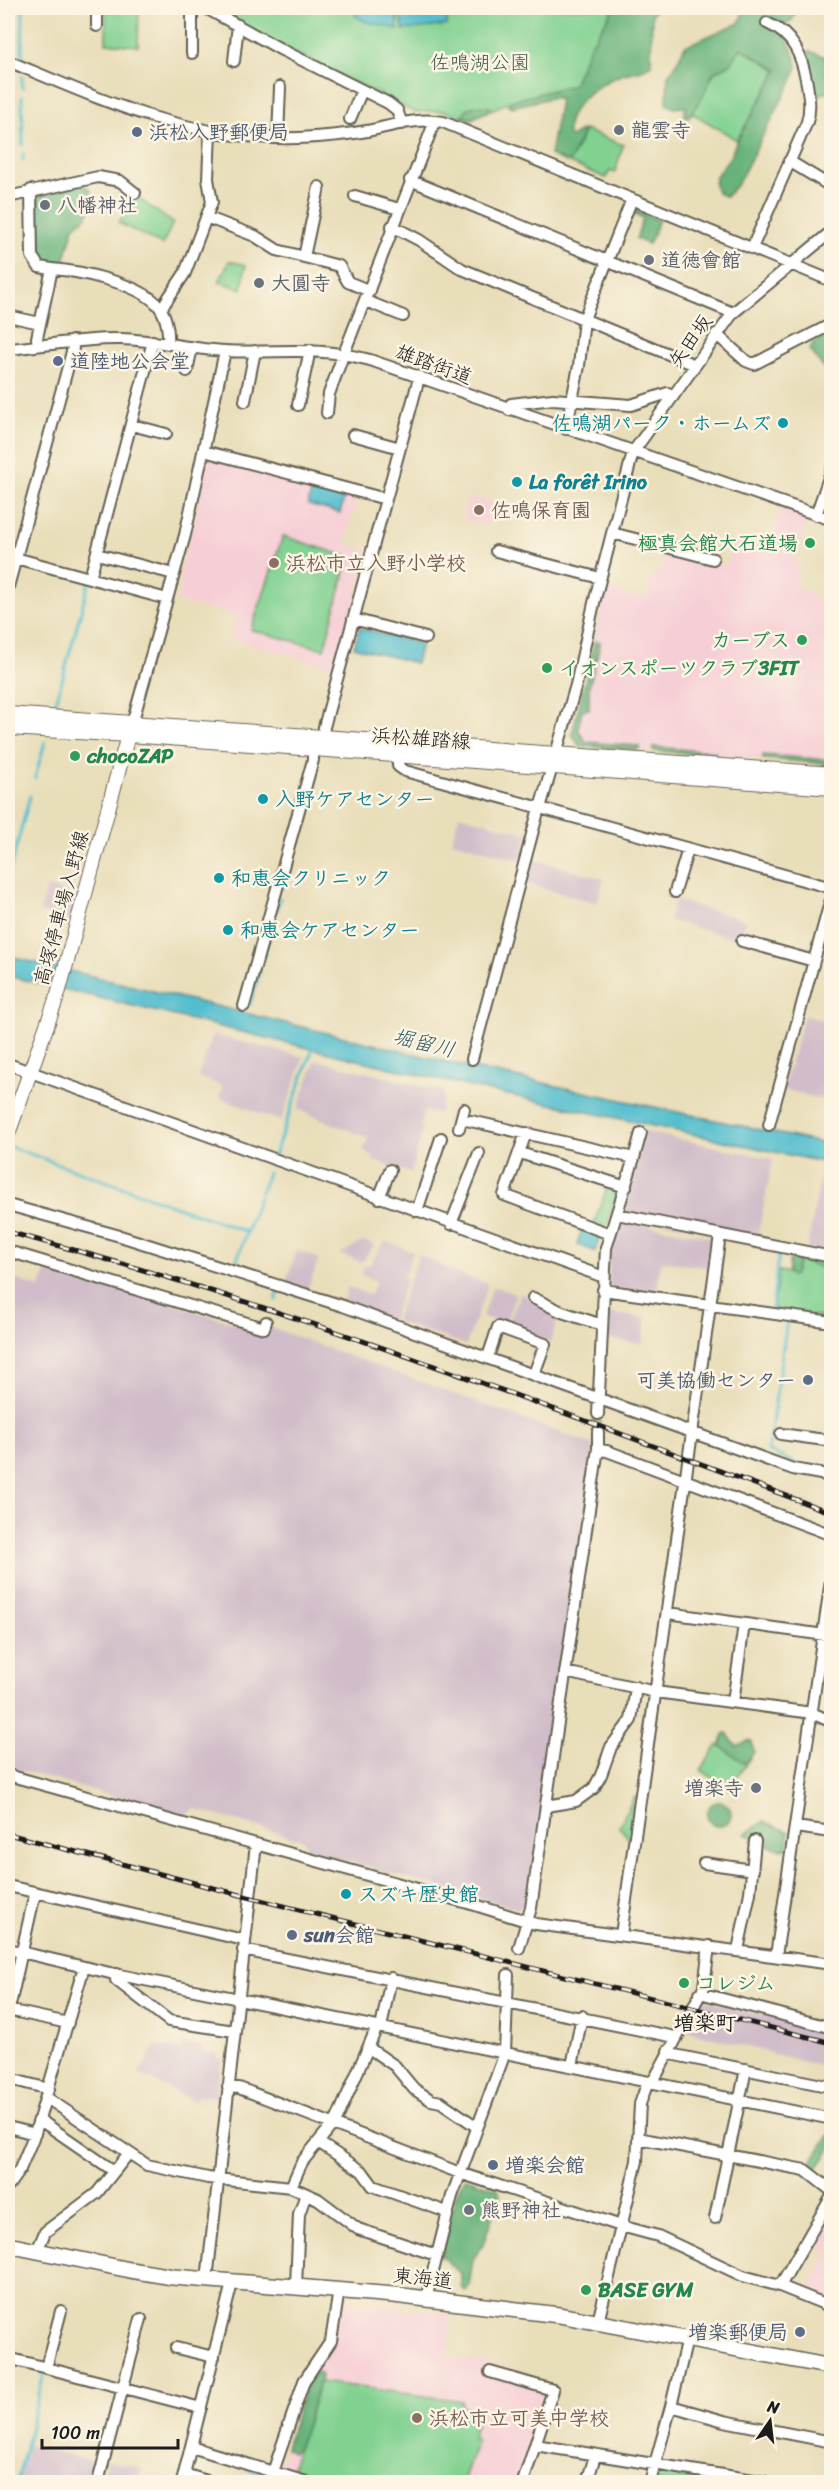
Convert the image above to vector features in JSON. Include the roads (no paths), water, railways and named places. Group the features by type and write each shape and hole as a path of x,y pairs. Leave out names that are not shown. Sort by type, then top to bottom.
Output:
{"highway":[{"name":"東海道","path":"8,2245 130,2270 232,2283 339,2290 426,2299 597,2322 831,2367"}],"main road":[{"name":"浜松雄踏線","path":"8,714 313,749 398,756 831,774"},
{"name":"浜松雄踏線","path":"8,728 130,729 323,737 831,788"},
{"name":"高塚停車場入野線","path":"8,1134 58,993 130,729"}],"street":[{"path":"97,8 98,26"},
{"path":"192,8 192,53"},
{"path":"206,8 393,106 402,124"},
{"path":"752,248 807,122 809,99 798,50 785,33 767,23"},
{"path":"234,61 238,25"},
{"path":"8,61 137,114 210,132 278,138 339,135 435,121 452,125 831,281"},
{"path":"278,138 280,87"},
{"path":"350,119 362,90"},
{"path":"327,413 329,394 344,353 435,121"},
{"path":"161,309 185,273 212,196 208,179 210,132"},
{"path":"789,161 831,187"},
{"path":"8,197 31,190 105,177 120,181 135,193"},
{"path":"410,180 733,313"},
{"path":"304,257 320,187"},
{"path":"31,190 32,256 39,267 74,270 113,282 155,301 161,309 169,335 168,343"},
{"path":"355,196 399,209"},
{"path":"566,429 574,399 584,319 632,199"},
{"path":"206,217 278,249 339,266 348,282 403,316"},
{"path":"392,226 419,240 457,267 695,365"},
{"name":"矢田坂","path":"633,452 733,313 831,231"},
{"path":"38,345 37,338 52,268"},
{"path":"8,316 40,323"},
{"path":"716,334 746,361 753,364 831,324"},
{"name":"雄踏街道","path":"8,349 72,341 112,339 153,341 225,351 310,350 344,353 831,520"},
{"path":"8,587 12,557 70,358 72,341"},
{"path":"90,578 153,341"},
{"path":"187,371 192,347"},
{"path":"298,405 310,350"},
{"path":"130,729 174,574 204,451 225,351"},
{"path":"245,401 255,351"},
{"path":"323,737 324,726 419,378"},
{"path":"509,410 511,404 527,401 574,399 631,405 668,393 673,397"},
{"path":"132,425 166,434"},
{"path":"353,435 400,448"},
{"path":"204,451 386,499"},
{"path":"472,1059 539,808 576,685 600,578 633,452"},
{"path":"816,514 831,469"},
{"path":"612,533 712,558"},
{"path":"496,551 600,578"},
{"path":"97,554 174,574"},
{"path":"12,557 167,599"},
{"path":"353,619 426,638"},
{"path":"244,1006 313,760 313,749"},
{"path":"398,756 397,763 401,770 831,888"},
{"path":"675,892 687,849"},
{"path":"769,1125 831,895"},
{"path":"742,941 814,961"},
{"path":"8,1064 604,1277"},
{"path":"462,1119 634,1158"},
{"path":"526,1133 504,1196 610,1234"},
{"path":"598,1414 606,1248 626,1187 640,1133"},
{"path":"417,1211 441,1138"},
{"path":"452,1224 479,1153"},
{"path":"520,1153 626,1187"},
{"path":"379,1198 390,1170"},
{"path":"8,1205 120,1236 288,1289 488,1357 793,1469 831,1476"},
{"path":"617,1214 831,1257"},
{"path":"621,1935 720,1235"},
{"path":"8,1251 264,1328 266,1322"},
{"path":"603,1290 831,1322"},
{"path":"533,1298 562,1312 602,1325"},
{"path":"488,1357 498,1327 545,1344 534,1374"},
{"path":"519,1948 531,1908 598,1450 598,1432"},
{"path":"781,1434 831,1441"},
{"path":"598,1450 607,1451 831,1535"},
{"path":"776,1956 812,1713 827,1635 831,1579"},
{"path":"668,1613 827,1635"},
{"path":"733,1702 744,1624"},
{"path":"565,1672 656,1692 812,1713 831,1722"},
{"path":"546,1806 576,1801 594,1788 611,1747 631,1720 636,1687"},
{"path":"8,1775 475,1905 527,1922 831,1964"},
{"path":"795,1827 831,1832"},
{"path":"738,1950 753,1870 755,1841"},
{"path":"207,2280 256,1844"},
{"path":"704,1863 753,1870"},
{"path":"8,1886 243,1945 675,2037"},
{"path":"35,1893 8,2011 68,2023"},
{"path":"597,2322 637,2162 640,2104 646,2087 651,2082 704,1987 709,1946"},
{"path":"8,1949 238,1999 831,2119"},
{"path":"8,2186 20,2169 40,2120 84,1967"},
{"path":"117,1974 116,1980 169,2021 234,2031"},
{"path":"426,2299 447,2212 505,2053 508,1975"},
{"path":"291,2187 302,2162 334,2124 379,2027 391,1978"},
{"path":"700,1993 706,1997 831,2028"},
{"path":"572,2066 582,2016"},
{"path":"369,2048 395,2066 414,2089 431,2100 441,2102 477,2127"},
{"path":"668,2051 831,2086"},
{"path":"8,2066 10,2079 48,2094 147,2165 218,2179 291,2187 320,2201 358,2229 436,2255"},
{"path":"715,2218 746,2069"},
{"path":"228,2086 239,2088 460,2173 658,2236 743,2276 780,2286 831,2307"},
{"path":"40,2120 114,2171"},
{"path":"8,2127 35,2134"},
{"path":"638,2138 805,2170 831,2191"},
{"path":"318,2142 362,2171 373,2186 447,2212"},
{"path":"37,2251 45,2232 97,2193 129,2153"},
{"path":"296,2287 299,2214 306,2194"},
{"path":"780,2286 831,2196"},
{"path":"210,2482 183,2478 232,2283"},
{"path":"273,2472 304,2381 331,2341 339,2290"},
{"path":"46,2368 61,2311"},
{"path":"98,2482 141,2319"},
{"path":"650,2482 687,2339"},
{"path":"176,2348 214,2357"},
{"path":"8,2358 201,2408"},
{"path":"490,2372 553,2390 524,2482"},
{"path":"671,2406 724,2421 831,2442"},
{"path":"535,2445 766,2482"},
{"path":"191,2447 306,2482"},
{"path":"587,2482 595,2456"}],"water":[{"path":"355,8 395,8 398,30 360,19 355,15"},
{"path":"401,8 486,8 475,12 447,14 447,25 403,30"},
{"path":"312,488 344,497 340,513 308,505"},
{"path":"360,628 421,644 416,663 354,647"},
{"path":"8,956 473,1068 831,1145 831,1164 471,1087 8,976"},
{"path":"582,1229 600,1236 595,1251 577,1245"}],"waterway":[{"path":"22,56 23,8"},
{"path":"22,77 22,88"},
{"path":"22,97 23,145"},
{"path":"23,154 23,160"},
{"path":"55,706 89,582"},
{"path":"35,778 45,742"},
{"path":"8,878 30,796"},
{"path":"297,837 300,826"},
{"path":"291,858 294,847"},
{"path":"283,888 288,869"},
{"path":"277,910 280,898"},
{"path":"262,962 275,916"},
{"path":"250,1005 260,970"},
{"path":"274,1156 313,1048"},
{"path":"11,1147 247,1232"},
{"path":"261,1192 268,1173"},
{"path":"234,1268 259,1197"},
{"path":"772,1309 779,1250"},
{"path":"276,1300 279,1290"},
{"path":"785,1320 787,1320 768,1451 799,1465"},
{"path":"17,2482 44,2374"},
{"path":"247,2469 288,2482"}],"tunnel":[{"path":"598,1414 598,1432"}],"railway":[{"path":"8,1232 217,1293 423,1362 832,1513"},
{"path":"8,1834 248,1897 832,2043"}],"place":[{"name":"龍雲寺","path":"619,130"},
{"name":"浜松入野郵便局","path":"137,132"},
{"name":"八幡神社","path":"45,205"},
{"name":"道徳會館","path":"649,260"},
{"name":"大圓寺","path":"259,283"},
{"name":"道陸地公会堂","path":"58,361"},
{"name":"佐鳴湖パーク・ホームズ","path":"783,423"},
{"name":"La forêt Irino","path":"517,482"},
{"name":"佐鳴保育園","path":"479,510"},
{"name":"極真会館大石道場","path":"810,543"},
{"name":"浜松市立入野小学校","path":"274,563"},
{"name":"カーブス","path":"802,640"},
{"name":"イオンスポーツクラブ3FIT","path":"547,668"},
{"name":"chocoZAP","path":"75,756"},
{"name":"入野ケアセンター","path":"263,799"},
{"name":"和恵会クリニック","path":"219,878"},
{"name":"和恵会ケアセンター","path":"228,930"},
{"name":"可美協働センター","path":"808,1380"},
{"name":"増楽寺","path":"756,1788"},
{"name":"スズキ歴史館","path":"346,1894"},
{"name":"sun会館","path":"292,1935"},
{"name":"コレジム","path":"684,1983"},
{"name":"増楽会館","path":"493,2165"},
{"name":"熊野神社","path":"469,2210"},
{"name":"BASE GYM","path":"586,2290"},
{"name":"増楽郵便局","path":"800,2332"},
{"name":"浜松市立可美中学校","path":"417,2418"}],"district":[{"name":"増楽町","path":"705,2023"}],"park label":[{"name":"佐鳴湖公園","path":"480,62"}],"water label":[{"name":"堀留川","path":"424,1043"}]}
